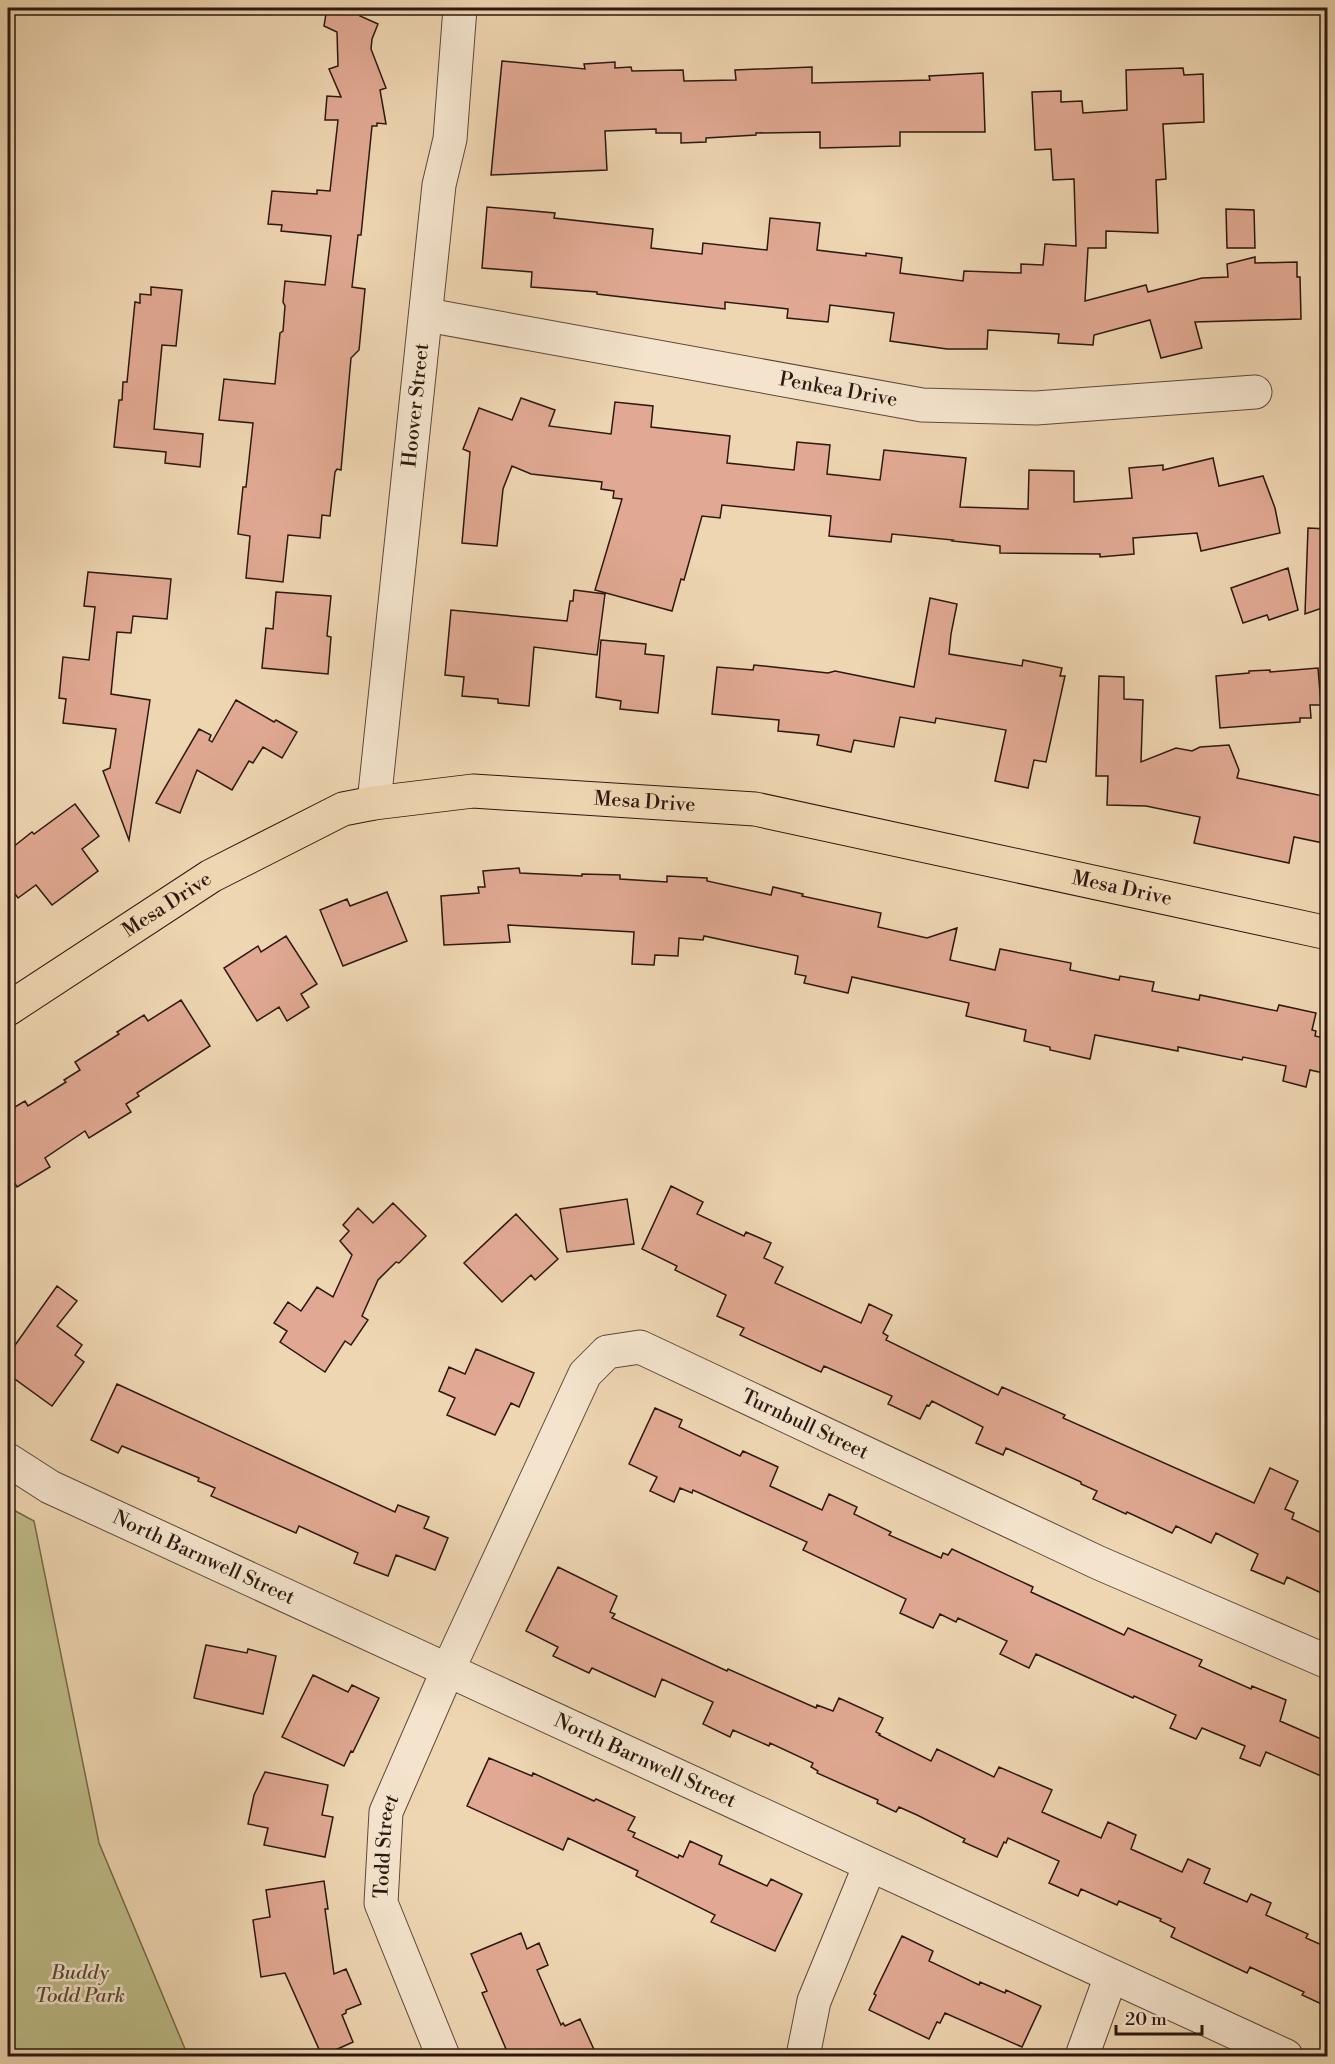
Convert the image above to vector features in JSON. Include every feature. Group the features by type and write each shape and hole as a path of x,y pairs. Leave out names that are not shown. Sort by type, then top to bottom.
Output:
{"main road":[{"name":"Mesa Drive","path":"8,1009 211,876 343,809 374,802 473,791 755,809 1328,933"}],"street":[{"name":"Hoover Street","path":"374,802 440,185 450,139 460,8"},
{"name":"Penkea Drive","path":"427,315 922,405 1036,408 1255,392"},
{"name":"Turnbull Street","path":"447,1672 585,1374 606,1352 640,1347 1099,1563 1328,1662"},
{"name":"North Barnwell Street","path":"8,1460 50,1487 447,1672 1286,2056"},
{"name":"Todd Street","path":"443,2056 381,1903 386,1812 447,1672"},
{"path":"803,2056 814,2001 870,1865"},
{"path":"1082,2056 1111,1976"}],"green space":[{"name":"Buddy Todd Park","path":"8,1507 34,1521 99,1843 188,2056 8,2056"}],"building":[{"path":"327,8 364,8 360,16 378,24 371,49 386,88 380,90 386,124 377,123 377,126 372,126 361,235 358,235 352,287 365,289 359,350 351,358 341,470 337,469 335,472 330,516 322,515 320,538 288,535 283,582 246,578 250,536 238,534 253,423 219,420 224,379 275,384 280,333 283,331 285,281 325,285 331,236 281,231 282,225 268,224 272,191 317,194 317,190 330,191 338,120 325,120 327,96 341,97 329,69 338,66 337,32 324,26"},
{"path":"502,61 585,69 584,64 615,62 615,68 631,67 632,71 683,70 684,81 736,80 735,70 812,67 812,83 930,80 929,76 983,73 985,132 900,132 900,146 820,148 820,132 756,133 756,135 706,138 706,142 681,143 681,133 656,133 656,129 605,131 607,170 491,175"},
{"path":"1183,68 1184,75 1203,74 1204,122 1163,124 1166,179 1156,180 1158,233 1106,231 1106,248 1088,248 1085,301 1146,285 1148,292 1202,278 1228,277 1227,264 1255,257 1255,263 1297,262 1297,277 1300,277 1301,319 1195,322 1202,348 1161,358 1150,320 1094,335 1093,345 1058,343 1059,334 988,330 987,349 947,349 890,341 894,313 830,305 828,322 787,318 788,309 725,302 725,309 597,294 597,292 531,287 532,272 482,268 487,207 555,213 554,218 653,229 651,248 702,254 703,243 767,250 770,218 820,223 817,250 902,258 900,273 963,281 964,271 1021,273 1021,264 1043,265 1045,244 1076,246 1074,179 1053,180 1051,149 1035,150 1032,92 1061,91 1061,102 1082,101 1083,113 1127,110 1126,70"},
{"path":"1226,209 1254,210 1255,248 1227,248"},
{"path":"151,287 182,290 176,346 162,345 154,429 203,434 200,467 165,463 166,452 114,447 119,400 122,400 123,382 127,382 135,302 140,303 140,294 151,295"},
{"path":"521,398 555,410 549,426 611,434 615,402 653,406 651,427 730,436 727,463 794,470 797,442 830,445 827,474 880,480 884,450 966,458 960,507 1028,509 1029,470 1074,471 1074,502 1132,498 1129,468 1163,465 1163,470 1213,458 1219,486 1263,476 1275,508 1280,533 1201,551 1197,533 1133,538 1134,554 1100,557 1100,554 1000,553 1000,546 953,540 892,534 891,542 829,536 831,516 722,505 720,518 702,516 684,580 681,579 672,611 595,590 622,499 613,498 614,491 601,489 602,482 531,474 512,466 503,489 497,546 462,543 470,452 463,449 479,408 512,420"},
{"path":"1308,528 1328,529 1328,606 1305,614"},
{"path":"1288,568 1298,610 1269,620 1267,615 1243,623 1231,588"},
{"path":"88,572 171,579 167,619 133,616 131,633 117,632 111,694 150,700 129,840 103,771 110,768 116,729 63,723 66,699 59,698 63,657 89,660 95,607 84,606"},
{"path":"574,590 605,594 597,655 534,647 529,706 498,703 498,699 462,696 464,677 445,675 451,610 567,621"},
{"path":"276,592 331,596 327,636 331,637 328,674 262,668 266,628 273,629"},
{"path":"930,598 957,604 949,654 1022,666 1023,660 1062,668 1060,676 1065,676 1046,762 1034,760 1028,788 995,781 1006,730 936,718 935,723 900,717 894,747 854,740 851,752 817,745 819,735 778,731 779,720 712,714 717,667 753,670 754,665 828,673 835,671 914,687"},
{"path":"601,640 646,644 645,654 664,656 658,713 620,709 621,701 596,697"},
{"path":"1318,668 1321,705 1310,705 1311,718 1300,718 1300,722 1220,728 1216,676 1249,673 1249,671 1270,670 1270,672"},
{"path":"1099,676 1124,677 1124,699 1143,700 1141,762 1176,748 1192,751 1200,747 1229,745 1239,770 1237,778 1328,797 1328,844 1294,837 1289,863 1194,843 1200,817 1146,806 1107,805 1108,776 1096,776"},
{"path":"236,700 274,722 276,720 297,732 282,758 263,747 253,763 249,761 232,790 197,770 180,813 156,803 199,729 211,735 209,740 212,742"},
{"path":"75,804 99,836 82,849 98,871 52,905 36,885 18,898 8,884 8,851"},
{"path":"519,868 520,873 620,875 620,879 667,882 667,876 707,878 707,881 771,895 773,887 803,894 802,896 881,913 878,927 927,938 957,928 950,960 995,970 1000,949 1071,963 1070,970 1119,980 1120,976 1154,982 1152,991 1199,1000 1200,995 1277,1011 1279,1005 1316,1013 1312,1030 1316,1031 1315,1036 1328,1039 1328,1074 1310,1070 1306,1087 1283,1081 1286,1066 1178,1047 1178,1051 1095,1035 1090,1059 1050,1050 1050,1047 1024,1041 1026,1030 966,1016 969,1003 852,977 848,993 804,983 806,976 795,974 798,956 704,936 703,940 679,938 678,956 655,955 654,965 632,964 634,932 508,925 510,942 444,945 441,896 479,893 478,887 485,887 483,871"},
{"path":"387,892 407,941 343,966 320,910 347,899 350,906"},
{"path":"286,936 317,984 301,994 309,1007 287,1021 279,1007 257,1021 224,968 258,946 261,952"},
{"path":"181,1000 210,1046 137,1093 139,1096 126,1104 131,1112 89,1138 85,1131 45,1158 50,1167 17,1187 8,1172 8,1111 25,1101 28,1106 66,1082 64,1080 80,1070 75,1062 119,1034 117,1032 144,1015 148,1021"},
{"path":"671,1186 703,1202 697,1214 744,1236 746,1232 771,1243 764,1258 783,1267 775,1283 861,1323 869,1304 892,1315 883,1333 888,1336 886,1340 998,1395 1002,1387 1065,1415 1063,1418 1254,1503 1270,1468 1298,1481 1285,1509 1294,1513 1292,1519 1328,1536 1328,1596 1287,1577 1284,1584 1251,1570 1258,1554 1216,1533 1211,1543 1176,1526 1172,1533 1093,1499 1097,1491 1081,1482 1006,1448 1003,1455 976,1443 983,1427 932,1401 929,1406 927,1405 920,1419 888,1404 892,1396 824,1366 821,1372 740,1335 744,1328 717,1316 726,1295 675,1270 677,1266 642,1249"},
{"path":"627,1199 634,1244 567,1252 560,1209"},
{"path":"393,1203 426,1236 378,1280 362,1316 368,1320 351,1345 345,1341 325,1372 280,1342 287,1331 274,1323 288,1302 301,1311 317,1287 333,1297 352,1255 340,1241 349,1231 343,1225 358,1208 373,1223"},
{"path":"516,1214 558,1259 535,1280 531,1275 502,1302 464,1263"},
{"path":"57,1286 77,1301 57,1326 82,1345 75,1355 84,1362 52,1406 8,1374 8,1355"},
{"path":"476,1349 534,1373 519,1407 511,1403 495,1435 447,1415 455,1398 439,1391 449,1367 465,1374"},
{"path":"117,1384 395,1512 398,1505 429,1517 424,1528 448,1538 435,1570 396,1555 388,1576 354,1563 358,1553 299,1526 296,1533 211,1496 215,1488 198,1481 199,1478 122,1446 118,1453 91,1440"},
{"path":"655,1408 682,1420 679,1427 740,1456 743,1451 778,1467 770,1486 822,1510 829,1494 857,1507 854,1514 891,1532 889,1535 941,1558 943,1553 948,1555 952,1549 1033,1587 1031,1592 1124,1635 1128,1628 1202,1660 1199,1666 1251,1689 1252,1686 1286,1700 1280,1721 1328,1742 1328,1779 1266,1752 1260,1766 1240,1758 1245,1746 1202,1728 1196,1739 1170,1728 1176,1715 1036,1654 1029,1668 1000,1654 1007,1641 958,1618 956,1622 940,1614 933,1628 900,1613 906,1599 803,1550 807,1542 693,1490 692,1493 680,1488 674,1502 650,1491 657,1477 629,1464"},
{"path":"558,1567 617,1596 610,1612 615,1614 612,1618 727,1671 728,1669 816,1708 817,1705 833,1711 839,1698 883,1718 876,1732 879,1735 931,1761 937,1749 994,1777 999,1767 1052,1790 1042,1812 1101,1838 1108,1822 1136,1835 1131,1849 1182,1872 1188,1859 1210,1869 1204,1883 1247,1902 1251,1894 1271,1903 1266,1915 1308,1934 1306,1938 1324,1946 1328,1939 1328,2007 1302,1995 1304,1992 1250,1967 1247,1973 1171,1937 1175,1928 1160,1921 1161,1919 1119,1901 1117,1905 1081,1889 1078,1896 1049,1883 1059,1861 1008,1838 997,1857 963,1842 965,1839 917,1815 899,1807 896,1812 877,1803 878,1800 817,1773 818,1771 811,1767 813,1763 770,1743 769,1746 733,1730 730,1737 703,1724 713,1702 662,1679 655,1697 592,1668 589,1673 553,1656 558,1647 526,1631"},
{"path":"206,1645 247,1653 248,1649 276,1656 263,1714 194,1698"},
{"path":"313,1675 348,1692 352,1685 379,1698 344,1766 282,1737"},
{"path":"489,1758 532,1776 533,1773 635,1817 628,1830 635,1833 633,1837 678,1858 679,1855 683,1857 690,1841 722,1856 719,1864 767,1886 771,1879 802,1894 775,1951 711,1922 715,1915 636,1876 638,1871 568,1838 563,1850 467,1806"},
{"path":"265,1772 328,1785 322,1815 333,1817 325,1857 264,1845 268,1828 248,1824 254,1795"},
{"path":"324,1881 328,1909 325,1909 334,1974 346,1969 361,2004 346,2010 346,2013 342,2015 353,2042 322,2056 285,1973 261,1977 253,1920 270,1917 266,1890"},
{"path":"521,1933 527,1949 539,1943 548,1965 537,1970 561,2025 563,2023 565,2026 580,2019 597,2056 509,2056 482,1993 487,1991 471,1954"},
{"path":"902,1936 933,1951 929,1961 979,1985 980,1982 1005,1993 1006,1990 1041,2006 1022,2047 945,2013 940,2023 937,2022 929,2039 869,2010 876,1995 874,1994"}]}
